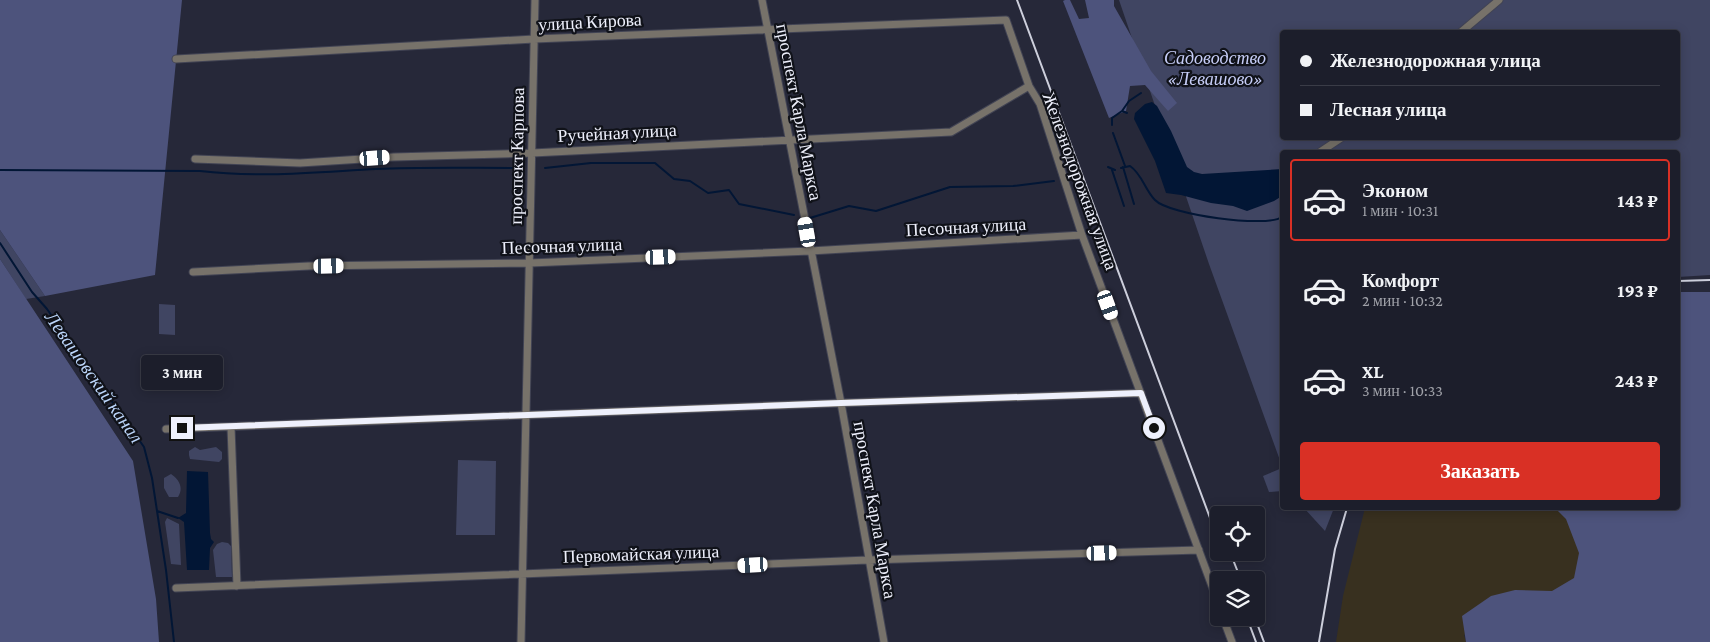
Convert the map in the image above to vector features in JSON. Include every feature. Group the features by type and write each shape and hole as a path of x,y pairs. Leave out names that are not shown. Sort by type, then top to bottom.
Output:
{"street":[{"name":"проспект Карпова","path":"521,642 535,0"},
{"name":"проспект Карла Маркса","path":"762,0 841,403 884,642"},
{"path":"1463,30 1499,0"},
{"name":"улица Кирова","path":"176,59 767,28 1006,20"},
{"name":"Железнодорожная улица","path":"1006,20 1029,86 1040,104 1082,235 1210,581"},
{"name":"Ручейная улица","path":"195,159 300,162 532,153 951,132 1029,86"},
{"path":"1323,150 1337,140"},
{"name":"Песочная улица","path":"192,272 309,266 530,263 810,251 1082,235"},
{"path":"166,429 1141,393"},
{"path":"231,427 237,586"},
{"name":"Первомайская улица","path":"176,588 868,560 1198,550"},
{"path":"1226,626 1232,642"}],"shaded area":[{"path":"0,0 182,0 155,275 45,296 0,230"},
{"path":"1070,0 1079,19 1089,18 1085,0 1114,0 1114,6 1151,71 1177,103 1168,111 1145,85 1130,86 1126,111 1109,118 1063,1"},
{"path":"1152,102 1157,106 1171,131 1187,167 1194,172 1202,174 1280,169 1280,197 1247,211 1233,206 1166,193 1155,161 1134,119 1135,113 1145,104"},
{"path":"0,259 133,461 156,599 159,642 0,642"},
{"path":"1680,292 1710,292 1710,642 1466,642 1462,616 1491,596 1515,590 1552,591 1574,578 1579,553 1566,519 1557,510 1680,510"},
{"path":"187,471 208,472 210,533 211,539 214,542 210,548 209,570 187,570 184,522 178,518 186,513"},
{"path":"1364,510 1561,510 1584,529 1578,582 1464,635 1466,642 1336,642 1343,596"}],"green space":[{"name":"Садоводство «Левашово»","path":"1119,0 1710,0 1710,275 1680,277 1680,150 1280,150 1280,460 1209,264"},
{"path":"0,230 45,296 26,299 0,259"},
{"path":"159,304 175,305 175,335 159,334"},
{"path":"195,447 200,450 216,447 222,452 222,459 219,462 190,459 189,451"},
{"path":"458,460 496,461 495,535 456,535"},
{"path":"1280,469 1280,491 1269,492 1263,476"},
{"path":"171,474 176,478 181,487 178,497 169,497 164,488 164,478"},
{"path":"1306,510 1333,510 1325,531"},
{"path":"167,518 179,524 181,565 171,564 165,522"},
{"path":"222,542 228,543 231,546 232,577 216,577 213,550 217,544"}],"waterway":[{"path":"1122,111 1129,101 1141,93"},
{"path":"1112,125 1112,118 1122,111 1127,113"},
{"path":"1113,133 1125,166"},
{"path":"545,168 591,163 655,163 674,179 690,181 708,193 729,190 739,204 794,215"},
{"path":"1121,168 1130,166 1138,173 1155,200 1179,211 1239,220 1258,221 1280,218"},
{"path":"1108,167 1115,170"},
{"path":"1123,167 1134,204"},
{"path":"0,170 200,171 266,174 393,168 513,168"},
{"path":"1112,170 1124,206"},
{"path":"1070,178 1074,179"},
{"path":"810,218 849,206 876,211 950,187 1013,186 1054,181"},
{"name":"Левашовский канал","path":"0,243 32,292 47,309 144,447 152,478 166,570 174,642"},
{"path":"157,511 178,518"}],"railway":[{"path":"1017,0 1210,518"},
{"path":"1680,281 1710,280"},
{"path":"1319,642 1335,549 1346,510"},
{"path":"1234,561 1237,571"},
{"path":"1250,626 1256,642"},
{"path":"1258,626 1264,642"}],"route":[{"path":"182,428 1141,393 1154,428"}]}
